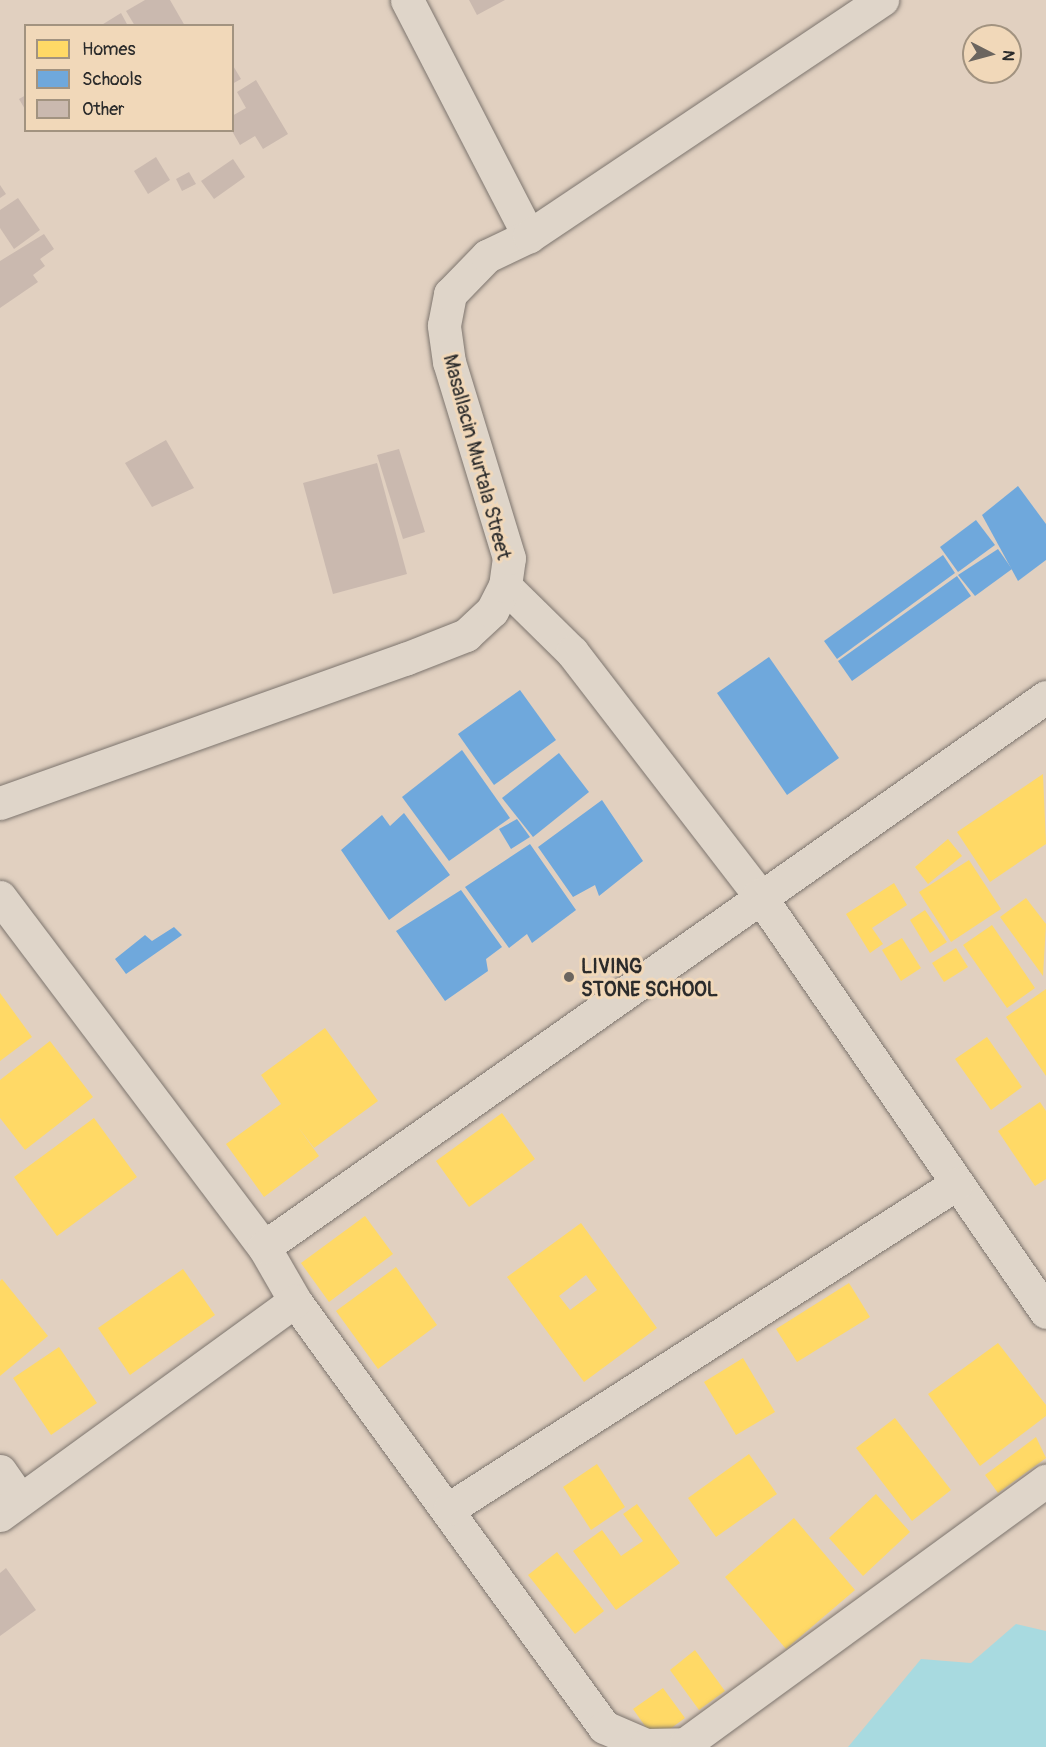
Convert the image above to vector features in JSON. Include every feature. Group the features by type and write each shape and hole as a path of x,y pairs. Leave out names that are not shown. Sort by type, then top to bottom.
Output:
{"street":[{"path":"407,0 529,236"},
{"name":"Masallacin Murtala Street","path":"0,803 466,635 492,611 505,586 509,558 449,362 444,325 450,294 469,268 529,236 882,0"},
{"path":"505,586 572,652 759,895 1046,1312"},
{"path":"264,1247 759,895 1046,697"},
{"path":"0,897 264,1247 296,1300 450,1508 604,1727 646,1745 685,1744 1046,1481"},
{"path":"450,1508 956,1184"},
{"path":"0,1471 10,1508 296,1300"}],"water":[{"path":"1016,1624 1046,1631 1046,1747 848,1747 921,1659 971,1663"}],"building: Homes":[{"path":"1043,774 1046,844 990,882 957,832"},
{"path":"948,839 962,856 928,884 915,867"},
{"path":"969,860 1001,909 951,942 919,892"},
{"path":"894,883 907,905 872,928 883,944 870,953 846,914"},
{"path":"1026,898 1046,924 1043,976 1000,917"},
{"path":"925,910 947,942 930,953 910,920"},
{"path":"992,925 1035,988 1007,1008 963,945"},
{"path":"902,938 921,968 901,981 882,950"},
{"path":"956,948 968,967 944,982 932,963"},
{"path":"1046,989 1046,1076 1006,1017"},
{"path":"0,993 32,1037 0,1061"},
{"path":"325,1028 378,1101 314,1148 298,1127 319,1156 264,1197 226,1144 281,1104 261,1075"},
{"path":"987,1037 1022,1087 991,1110 955,1059"},
{"path":"50,1041 93,1097 25,1150 0,1118 0,1080"},
{"path":"1040,1102 1046,1111 1046,1179 1035,1186 998,1131"},
{"path":"502,1113 535,1159 469,1207 436,1161"},
{"path":"94,1118 137,1177 57,1236 14,1177"},
{"path":"365,1216 393,1254 329,1302 301,1263"},
{"path":"581,1223 657,1328 584,1382 507,1277","holes":["586,1275 597,1290 570,1310 559,1296"]},
{"path":"396,1267 437,1325 378,1369 336,1311"},
{"path":"183,1269 215,1315 130,1375 98,1328"},
{"path":"2,1279 48,1336 0,1376 0,1281"},
{"path":"849,1283 870,1317 797,1362 776,1329"},
{"path":"998,1343 1046,1405 1046,1416 980,1466 928,1394"},
{"path":"59,1347 97,1403 51,1435 13,1378"},
{"path":"743,1358 775,1412 736,1435 704,1382"},
{"path":"895,1418 951,1490 912,1521 856,1448"},
{"path":"1036,1437 1046,1458 998,1493 985,1475"},
{"path":"749,1454 777,1494 716,1537 688,1498"},
{"path":"597,1464 625,1507 591,1530 563,1487"},
{"path":"876,1494 910,1532 863,1576 829,1538"},
{"path":"637,1504 680,1563 616,1610 573,1551 602,1530 621,1556 643,1541 623,1514"},
{"path":"794,1518 855,1590 786,1649 725,1577"},
{"path":"557,1552 604,1611 575,1634 528,1575"},
{"path":"695,1650 725,1691 699,1710 670,1670"},
{"path":"663,1688 685,1718 655,1740 633,1709"}],"building: Schools":[{"path":"1018,486 1046,524 1046,560 1018,581 982,515"},
{"path":"976,520 995,545 958,572 940,547"},
{"path":"998,549 1012,569 975,596 958,575"},
{"path":"943,555 955,573 837,659 824,641"},
{"path":"957,576 971,596 852,681 838,661"},
{"path":"769,657 839,758 787,795 717,693"},
{"path":"520,690 556,740 494,785 458,734"},
{"path":"462,750 510,818 449,861 402,797"},
{"path":"559,753 589,792 533,837 502,798"},
{"name":"LIVING STONE SCHOOL","path":"602,800 643,861 599,896 595,885 573,897 538,847"},
{"path":"404,813 450,875 389,920 341,850 382,815 390,826"},
{"path":"517,819 530,837 511,849 499,829"},
{"name":"LIVING STONE SCHOOL","path":"530,844 576,910 532,943 527,934 509,948 465,887"},
{"path":"461,890 502,947 486,959 488,971 445,1001 396,931"},
{"path":"174,927 182,935 126,974 115,959 145,935 152,941"}],"building: Other":[{"path":"145,0 170,0 184,24 134,24 126,11"},
{"path":"469,0 505,0 477,15"},
{"path":"121,13 127,24 103,24"},
{"path":"234,67 241,79 234,83"},
{"path":"256,80 288,134 263,149 255,136 240,145 233,132 234,115 246,108 237,92"},
{"path":"24,96 24,108 19,99"},
{"path":"156,157 170,180 148,194 134,171"},
{"path":"233,159 245,177 214,199 201,181"},
{"path":"189,172 196,184 182,191 176,179"},
{"path":"0,185 6,194 0,198"},
{"path":"18,198 40,230 14,249 0,228 0,210"},
{"path":"44,234 54,249 40,259 45,266 33,275 38,282 0,308 0,261"},
{"path":"166,440 194,488 152,507 125,463"},
{"path":"399,449 425,532 403,539 377,455"},
{"path":"377,463 407,574 333,594 303,483"},
{"path":"6,1568 36,1610 0,1636 0,1573"}],"place":[{"name":"LIVING STONE SCHOOL","path":"569,977"}]}
